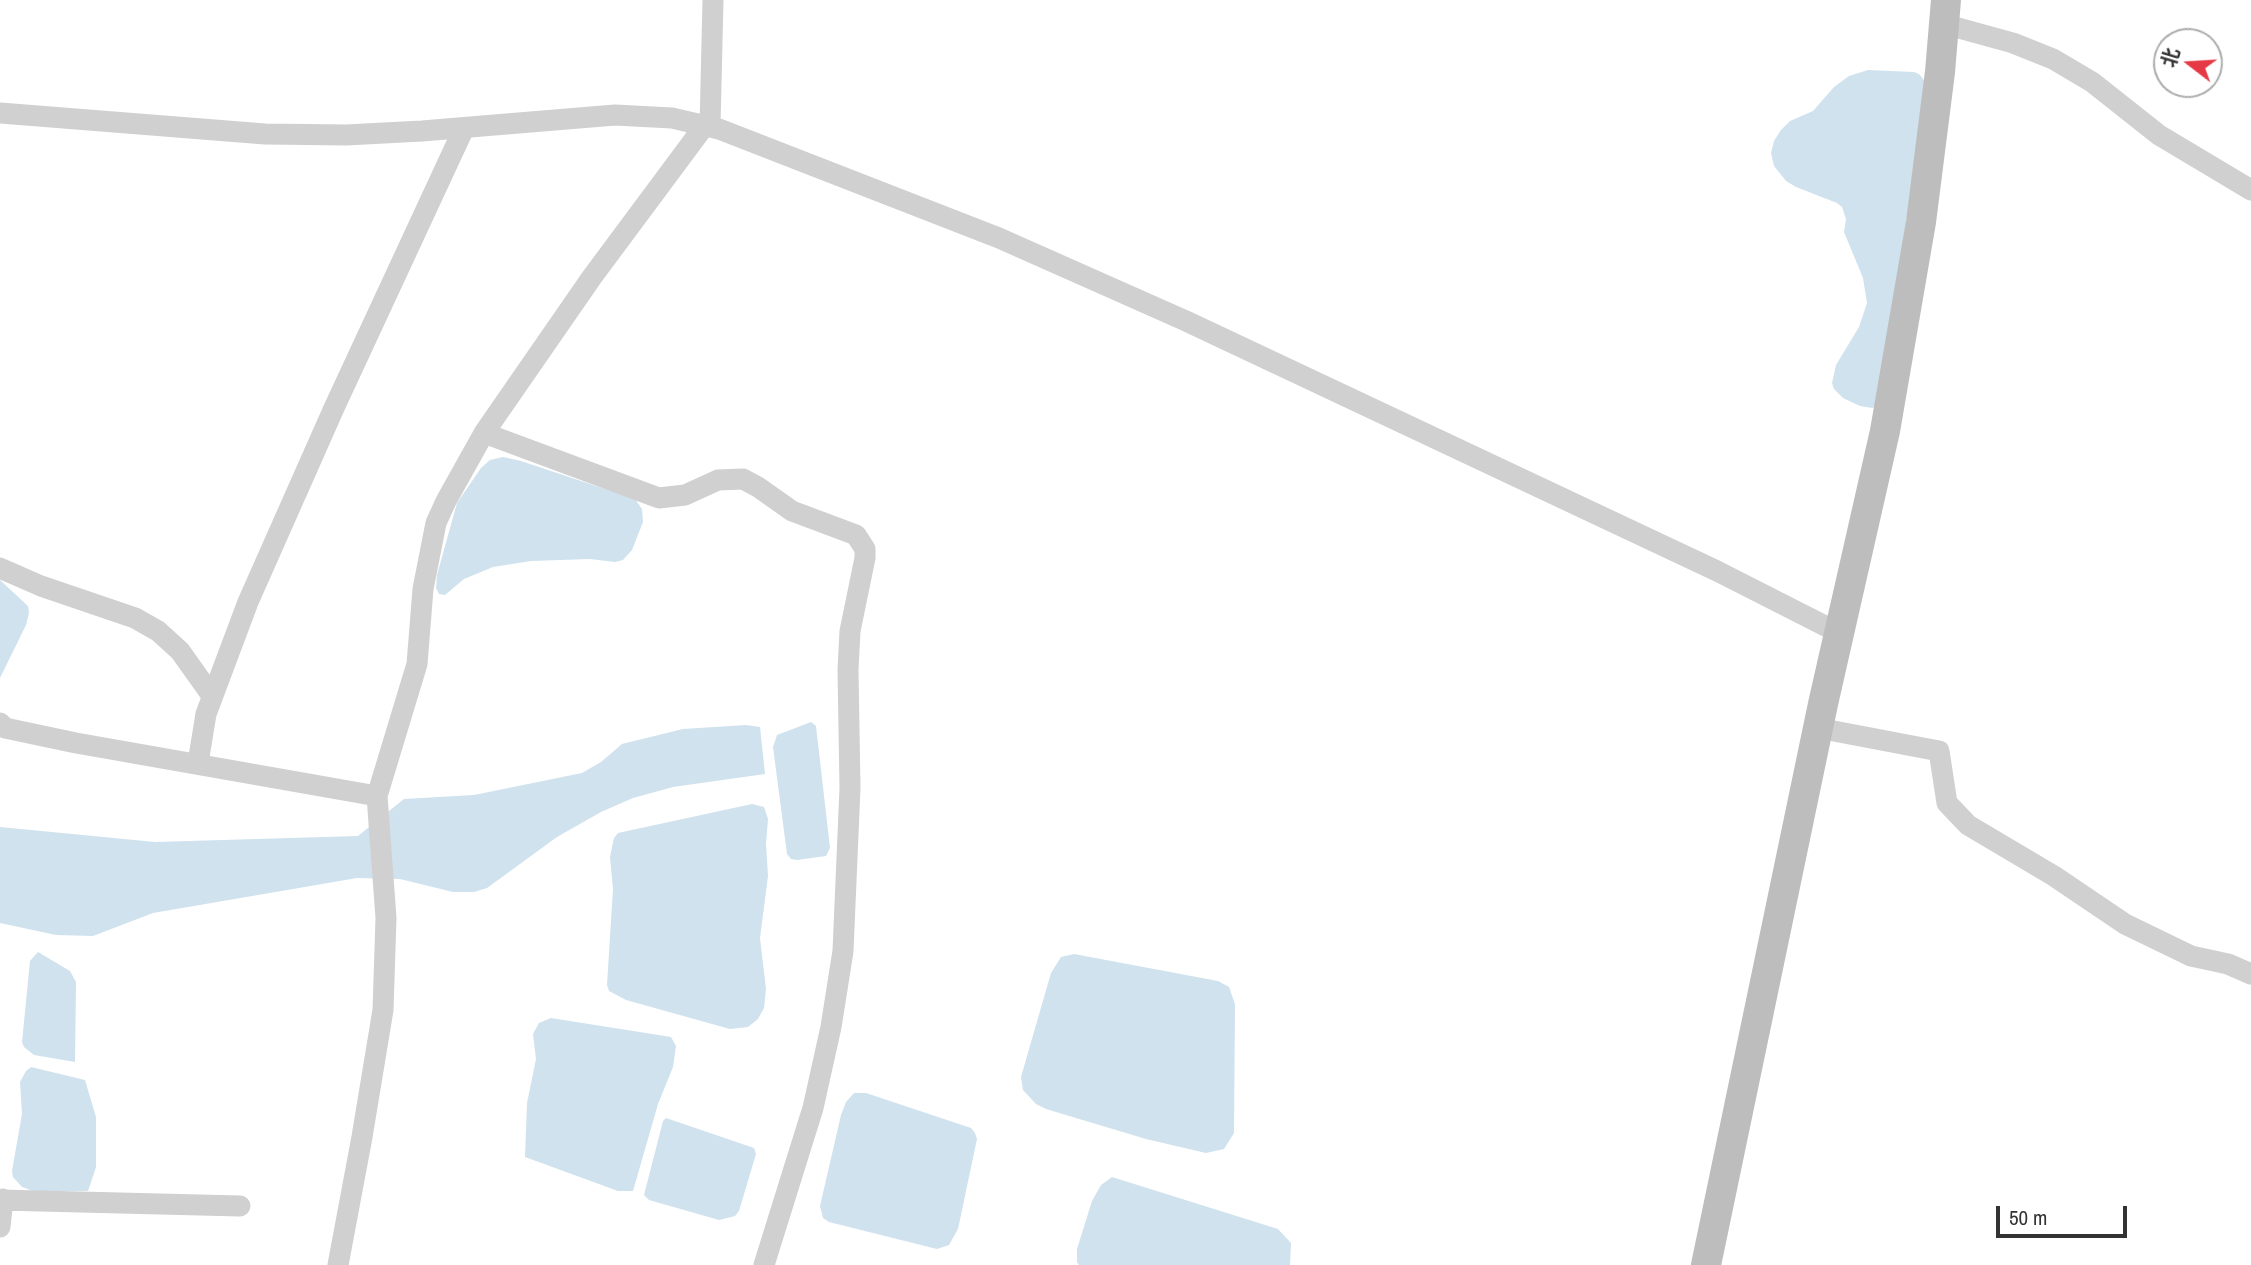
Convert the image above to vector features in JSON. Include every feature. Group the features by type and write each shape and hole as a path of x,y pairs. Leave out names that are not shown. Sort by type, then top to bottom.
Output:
{"street":[{"path":"338,1265 383,1010 386,918 377,796 417,664 423,589 436,523 484,433 592,277 708,126 713,0"},
{"path":"1706,1265 1818,728 1885,431 1930,155 1945,12 2053,59 2092,82 2159,135 2251,190"},
{"path":"0,113 265,134 346,135 615,115 672,118 708,126 1024,249 1471,455 1717,571 1839,633"},
{"path":"198,763 206,714 248,602 334,408 464,128"},
{"path":"484,433 659,498 685,495 718,480 743,479 758,486 792,512 856,535 864,549 865,558 850,632 848,670 850,789 844,951 813,1108 764,1265"},
{"path":"0,568 41,586 135,618 158,631 180,650 212,696"},
{"path":"0,723 5,728 76,743 377,796"},
{"path":"1818,728 1939,751 1947,803 1968,825 2054,876 2125,923 2191,956 2235,966 2251,974"},
{"path":"0,1227 2,1199 240,1206"}],"water":[{"path":"1868,70 1914,72 1927,84 1878,406 1872,408 1843,398 1832,383 1836,365 1859,327 1867,303 1863,278 1844,232 1846,219 1842,207 1786,181 1774,166 1771,153 1774,141 1790,121 1813,111 1834,87 1849,76"},
{"path":"503,457 635,499 642,509 643,522 632,550 623,560 615,562 590,559 531,561 493,567 464,579 445,595 439,594 436,588 437,575 457,503 481,468 490,460"},
{"path":"0,580 28,606 29,613 26,625 0,678"},
{"path":"811,722 816,726 830,848 826,856 797,860 791,859 787,854 773,747 777,735"},
{"path":"746,725 760,727 765,774 673,787 633,798 601,812 557,837 487,888 474,892 453,892 400,879 357,878 153,913 93,936 56,935 0,923 0,827 155,842 358,836 404,799 474,795 582,773 601,762 622,744 683,729"},
{"path":"752,804 764,807 768,819 768,876 760,938 766,989 764,1008 758,1019 748,1027 730,1029 626,1000 609,991 607,985 613,889 610,857 614,838 618,833"},
{"path":"38,952 70,971 76,982 75,1062 34,1055 22,1042 30,961"},
{"path":"1074,954 1218,981 1229,987 1235,1004 1234,1133 1224,1149 1206,1153 1146,1139 1046,1109 1036,1104 1023,1090 1021,1077 1051,973 1061,957"},
{"path":"551,1018 671,1037 676,1046 673,1067 658,1104 633,1191 618,1191 525,1157 527,1103 536,1059 533,1034 539,1023"},
{"path":"31,1067 85,1080 96,1117 96,1167 88,1191 33,1191 22,1187 13,1177 22,1114 20,1082"},
{"path":"854,1093 866,1093 971,1128 975,1133 977,1139 958,1229 949,1245 937,1249 829,1222 823,1218 820,1206 841,1115 846,1102"},
{"path":"666,1118 754,1148 756,1154 739,1211 735,1216 719,1220 649,1200 644,1195"},
{"path":"1112,1177 1278,1229 1291,1243 1290,1265 1079,1265 1077,1249 1092,1201 1101,1185"}]}
